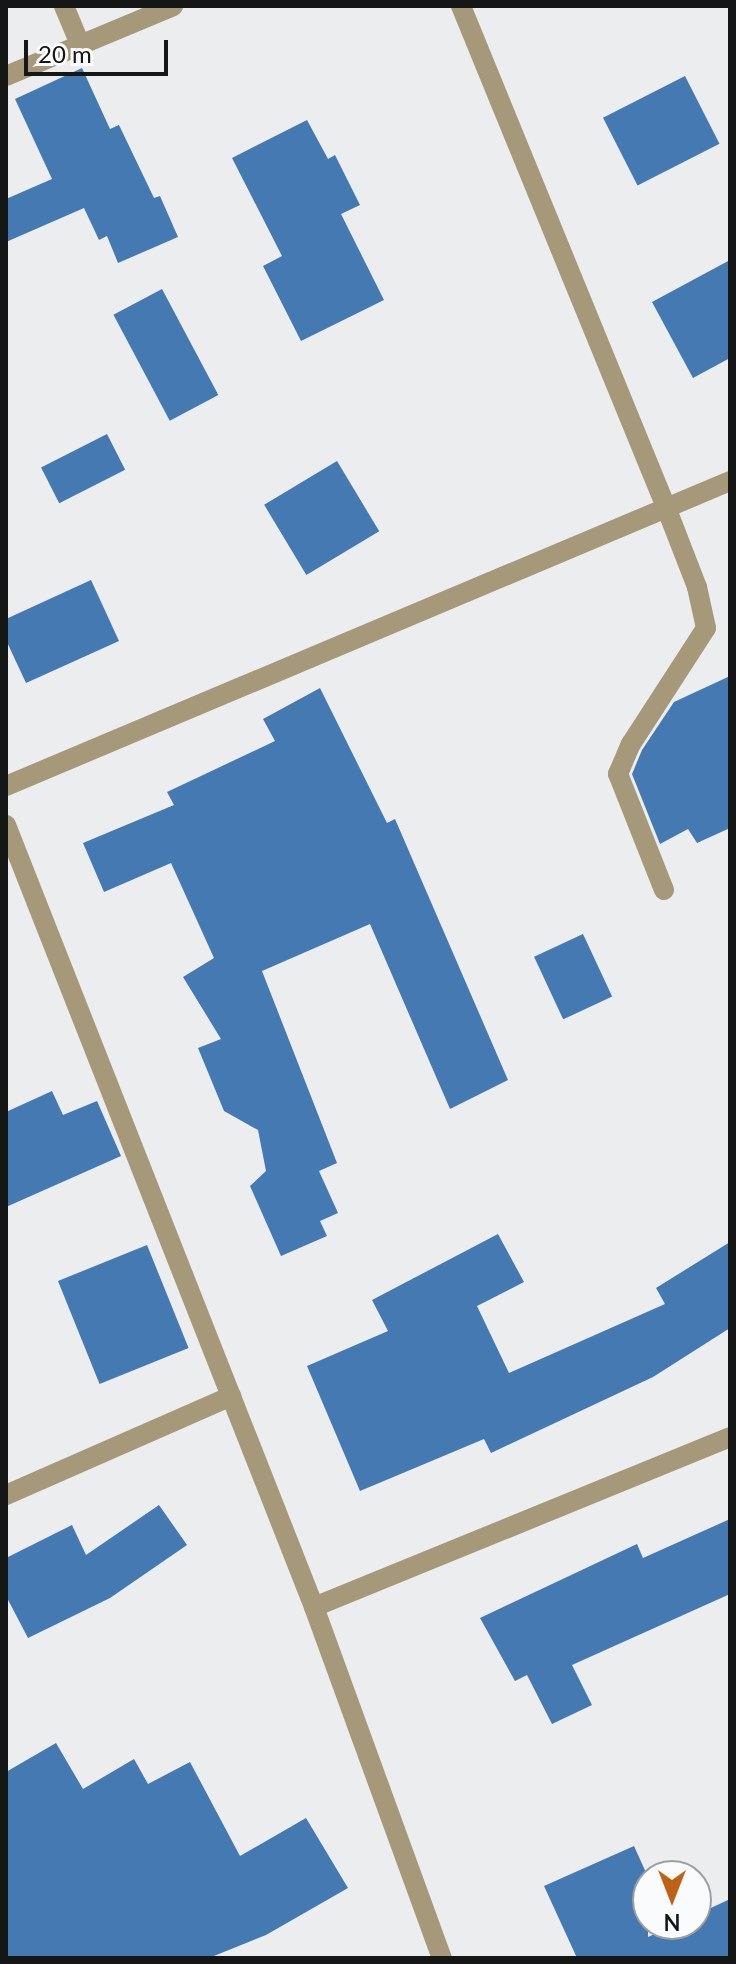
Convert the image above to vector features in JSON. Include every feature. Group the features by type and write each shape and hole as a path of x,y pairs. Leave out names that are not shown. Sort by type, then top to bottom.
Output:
{"street":[{"path":"64,6 80,44"},
{"path":"6,76 173,6"},
{"path":"461,6 697,587 706,628 631,744 618,774 664,890"},
{"path":"6,786 730,481"},
{"path":"6,825 314,1607 436,1956"},
{"path":"6,1495 231,1396"},
{"path":"314,1607 730,1437"}],"building":[{"path":"82,68 110,129 119,125 154,198 160,196 178,237 118,263 107,236 99,240 84,208 6,242 6,199 52,179 15,99"},
{"path":"685,76 720,144 638,185 603,118"},
{"path":"307,120 328,159 335,155 360,205 341,214 384,300 301,341 263,266 282,256 232,158"},
{"path":"730,260 730,358 693,378 652,302"},
{"path":"162,289 218,395 170,421 113,315"},
{"path":"107,434 125,470 59,503 41,468"},
{"path":"337,461 379,531 306,575 264,505"},
{"path":"91,580 119,641 26,683 6,640 6,619"},
{"path":"730,676 730,828 697,843 688,829 660,844 632,774 642,750 674,702"},
{"path":"320,688 387,823 395,819 508,1080 450,1109 370,924 262,971 337,1163 319,1171 338,1213 320,1221 327,1236 281,1256 250,1186 266,1171 258,1130 224,1111 198,1048 221,1039 183,977 214,958 171,863 104,892 83,843 174,805 167,792 275,741 263,719"},
{"path":"583,934 612,997 563,1019 534,957"},
{"path":"52,1091 63,1115 97,1101 121,1156 6,1207 6,1112"},
{"path":"498,1234 524,1282 477,1306 509,1373 665,1304 656,1288 730,1242 730,1328 653,1377 491,1453 484,1439 360,1491 307,1366 388,1331 372,1300"},
{"path":"147,1245 189,1348 100,1384 58,1281"},
{"path":"159,1505 187,1545 110,1598 28,1638 6,1596 6,1558 72,1525 86,1555"},
{"path":"730,1519 730,1594 572,1665 592,1705 552,1724 527,1675 515,1681 480,1618 637,1544 643,1558"},
{"path":"56,1743 83,1789 134,1759 148,1784 190,1762 240,1856 306,1818 348,1888 266,1935 209,1958 6,1958 6,1772"},
{"path":"634,1846 640,1860 632,1860 632,1940 712,1940 712,1907 730,1899 730,1958 577,1958 544,1886"}]}
